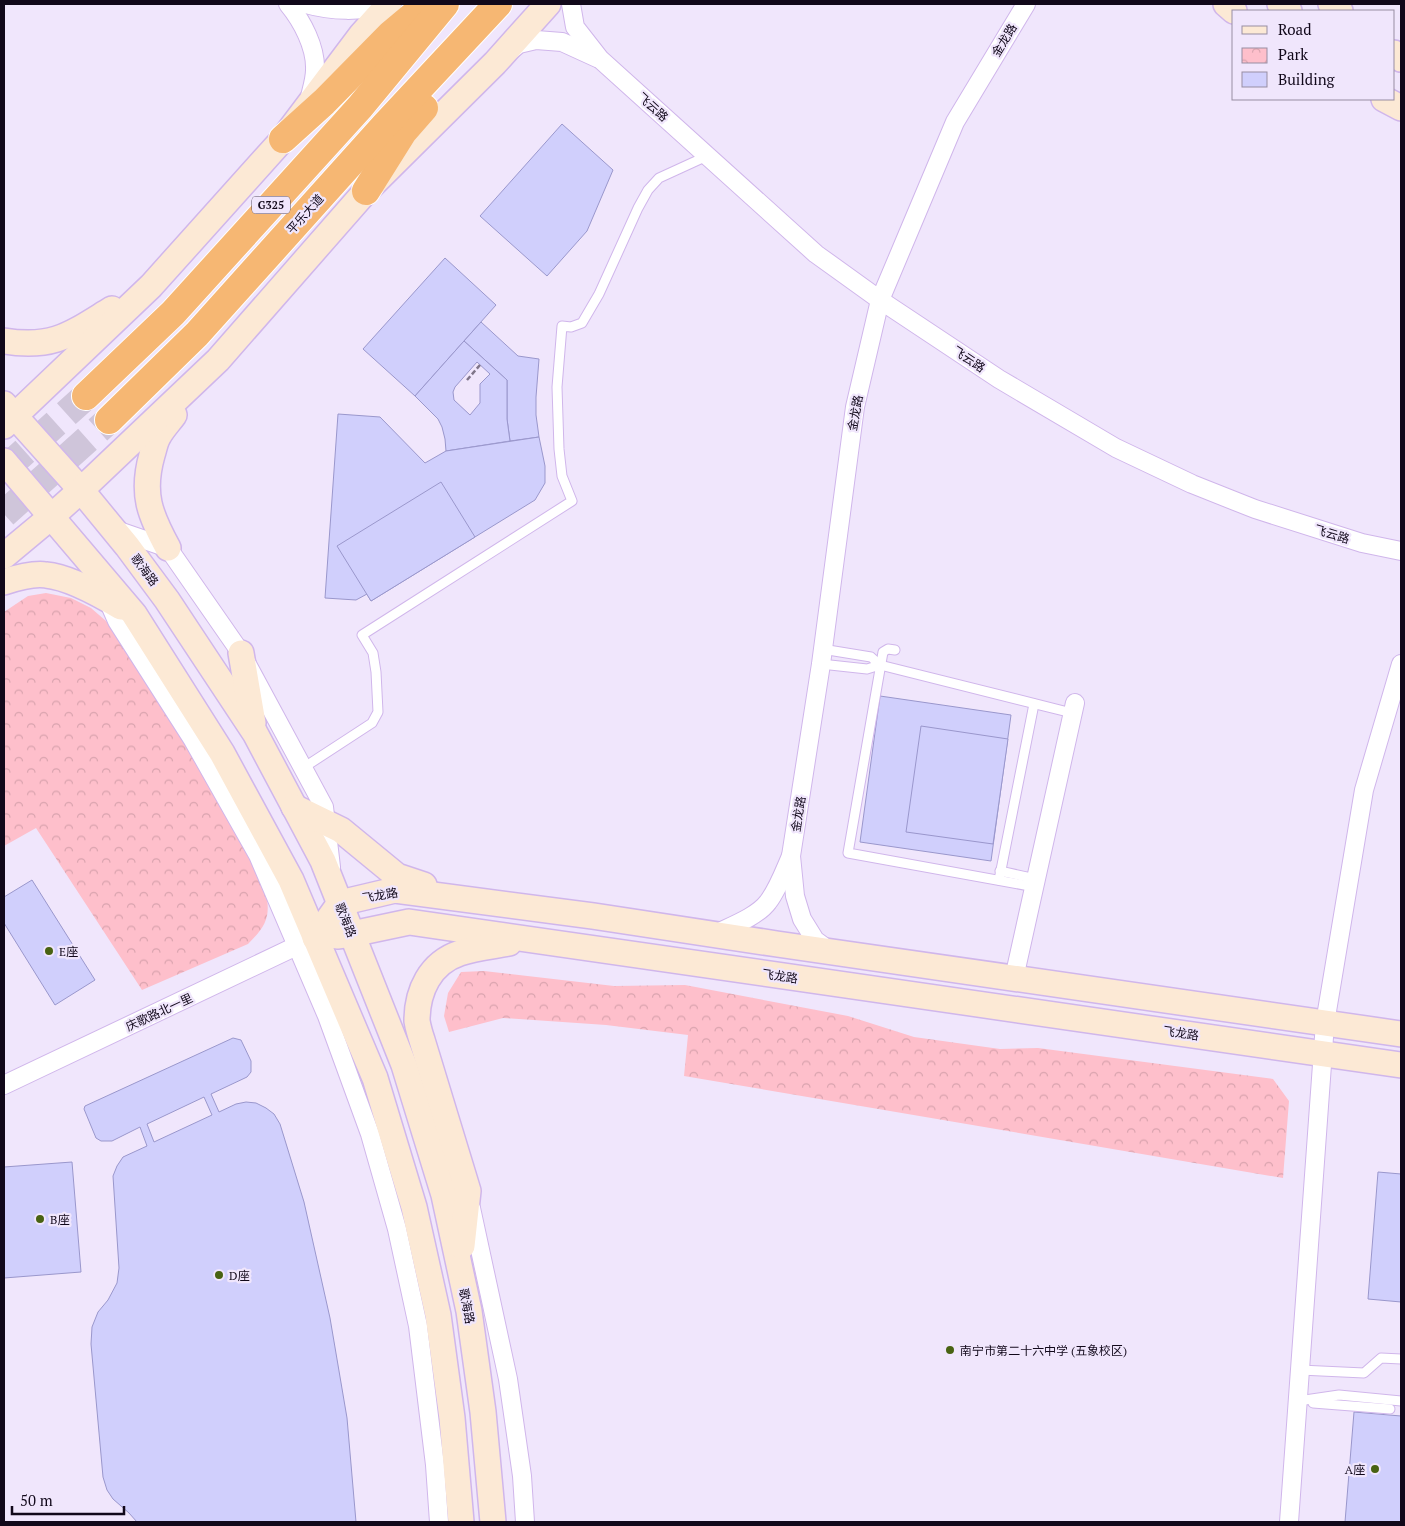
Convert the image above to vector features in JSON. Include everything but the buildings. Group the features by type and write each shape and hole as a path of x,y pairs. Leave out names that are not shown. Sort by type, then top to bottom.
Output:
{"highway":[{"path":"283,139 324,102 390,35 426,4"},
{"name":"G325","path":"86,396 180,305 360,107 445,4"},
{"path":"366,191 404,132 453,75 494,8"},
{"name":"平乐大道","path":"109,420 197,334 379,132 494,8"}],"main road":[{"path":"4,556 82,490 218,360 366,191 495,63 548,4"},
{"path":"7,415 151,286 283,139 362,34 388,5"},
{"path":"1386,100 1401,108"},
{"path":"4,341 21,344 45,343 68,336 151,286"},
{"path":"168,548 155,524 150,507 146,486 149,465 157,437 206,371"},
{"name":"歌海路","path":"7,415 82,490 167,600 255,733 323,861 404,1065 444,1195 469,1311 483,1412 493,1522"},
{"path":"4,461 134,614 222,753 291,880 306,942 375,1078 414,1207 438,1315 452,1418 461,1522"},
{"path":"4,582 18,577 46,574 70,581 134,614"},
{"path":"241,653 255,733"},
{"path":"294,807 341,830 397,876 472,900"},
{"name":"飞龙路","path":"336,894 395,890 472,900 1401,1034"},
{"path":"306,942 336,894"},
{"name":"飞龙路","path":"306,942 409,922 1401,1065"},
{"path":"460,1269 468,1191 417,1022 418,1003 428,977 440,964 460,953 529,940"}],"street":[{"path":"288,4 306,32 314,56 315,70 308,106"},
{"path":"306,4 320,8 346,11 388,5"},
{"name":"飞云路","path":"571,4 575,27 600,59 816,254 880,300 999,379 1116,448 1192,484 1255,509 1362,543 1401,551"},
{"name":"金龙路","path":"832,952 815,940 802,919 795,896 791,856 822,657 855,407 880,300 956,122 1026,4"},
{"name":"飞云路","path":"495,63 519,44 536,40 562,42 600,59"},
{"path":"113,528 168,548 241,653 324,807 336,894"},
{"path":"94,566 117,621 193,740 306,942 327,1016 370,1134 397,1229 418,1326 440,1522"},
{"path":"1289,1522 1325,1023 1364,790 1401,664"},
{"path":"1014,978 1074,708"},
{"name":"金龙路","path":"713,935 745,920 767,904 791,856"},
{"name":"庆歌路北一里","path":"4,1085 306,942"},
{"path":"468,1191 508,1380 522,1476 526,1522"}],"lane":[{"path":"303,768 372,723 378,712 373,653 362,635 572,501 562,476 558,449 557,387 562,326 571,327 582,323 599,294 648,190 659,178 707,156"},
{"path":"895,650 888,649 883,652 848,852 998,880 1036,883"},
{"path":"822,657 871,656 880,665 1034,704 1074,708"},
{"path":"822,657 867,669 880,665"},
{"path":"998,880 1034,704"},
{"path":"1000,871 1036,883"},
{"path":"1300,1370 1364,1373 1381,1358 1401,1359"},
{"path":"1298,1401 1339,1395 1401,1401"},
{"path":"1298,1401 1390,1409"}],"path":[{"path":"467,380 480,365"}],"green space":[{"path":"46,593 71,598 91,608 106,621 183,734 265,888 268,905 266,919 260,931 248,944 142,990 36,828 4,846 4,612 28,596"},
{"path":"484,971 614,986 685,985 848,1016 914,1037 1000,1049 1038,1048 1273,1079 1289,1101 1283,1178 684,1076 688,1035 606,1025 503,1018 449,1032 444,1016 448,993 461,972"}],"tunnel":[{"path":"4,470 86,396"},
{"path":"4,514 109,420"}],"place":[{"name":"E座","path":"49,951"},
{"name":"B座","path":"40,1219"},
{"name":"D座","path":"219,1275"},
{"name":"南宁市第二十六中学 (五象校区)","path":"950,1350"},
{"name":"A座","path":"1375,1469"}]}
